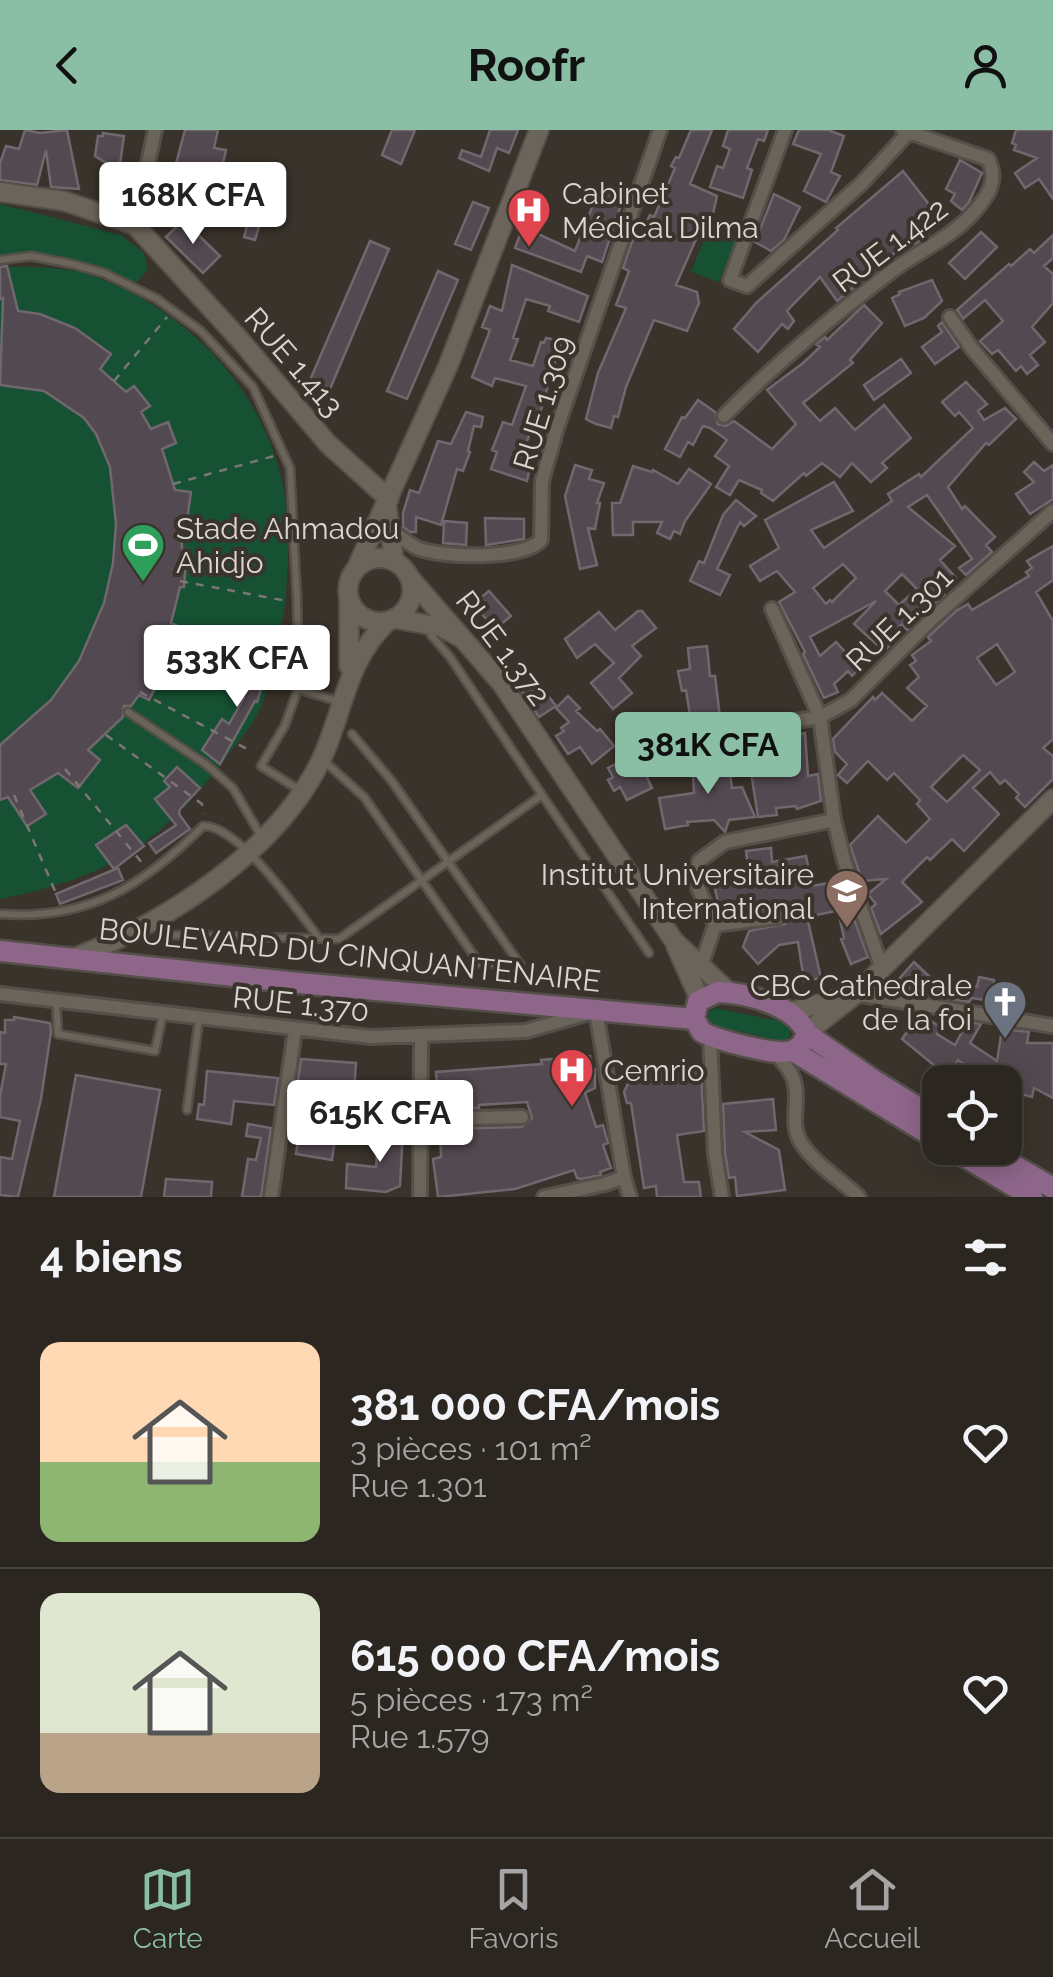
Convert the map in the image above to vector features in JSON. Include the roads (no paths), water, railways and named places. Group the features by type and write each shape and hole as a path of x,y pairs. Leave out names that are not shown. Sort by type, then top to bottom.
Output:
{"main road":[{"path":"348,682 349,581 388,502 466,321 539,130"},
{"name":"RUE 1.413","path":"0,192 64,201 135,226 228,326 328,444 388,502"},
{"path":"76,957 121,940 167,915 228,871 302,792 322,758 363,647 411,601 410,578 394,561 388,502"},
{"path":"356,569 378,558 394,561"},
{"name":"RUE 1.372","path":"410,578 502,684 674,940 729,992"},
{"path":"350,601 364,618 442,628 466,640"},
{"path":"784,1051 800,1047 806,1033 856,994 1053,799"},
{"path":"674,940 697,1009 697,1026 710,1036 784,1051 922,1131"},
{"name":"BOULEVARD DU CINQUANTENAIRE","path":"0,951 596,1011 697,1009"},
{"path":"697,1009 718,992 729,992 790,1012 804,1025 806,1033 922,1110"},
{"path":"790,1012 856,994"},
{"path":"978,1165 1032,1197"},
{"path":"1013,1165 1053,1188"}],"street":[{"path":"135,226 156,130"},
{"name":"RUE 1.309","path":"390,530 420,549 445,552 520,552 542,540 542,481 557,428 660,130"},
{"path":"785,130 730,280 746,286 914,132"},
{"name":"RUE 1.422","path":"724,416 877,282 966,220 985,197 994,178 988,159 914,132"},
{"path":"950,317 1053,444"},
{"name":"RUE 1.301","path":"820,717 852,700 932,620 1053,510"},
{"path":"772,609 820,717 834,820 882,968"},
{"path":"695,738 820,717"},
{"path":"702,966 715,925 695,881 699,861 725,842 834,820"},
{"path":"715,925 778,917"},
{"name":"RUE 1.370","path":"0,994 371,1037 526,1031 596,1011"},
{"path":"856,994 1053,1026"},
{"path":"596,1011 630,1197"},
{"path":"271,1197 295,1030"},
{"path":"710,1036 722,1197"},
{"path":"420,1197 421,1038"},
{"path":"784,1051 796,1084 794,1120 799,1139 859,1197"},
{"path":"420,1119 522,1118"},
{"path":"544,1197 624,1176"}],"lane":[{"path":"0,260 31,256 72,264 104,273 157,299 201,331 253,388 290,468 298,686 285,725 261,766 302,792"},
{"path":"431,635 649,953"},
{"path":"298,686 342,702"},
{"path":"128,712 207,765 233,788 255,843 319,938"},
{"path":"322,758 364,797 479,962 488,966 520,964 391,780 352,734"},
{"path":"171,935 338,939 542,795"},
{"path":"0,914 23,916 84,906 111,897 164,864 203,826 255,843"},
{"path":"56,1001 58,1034 155,1052 164,1014"},
{"path":"187,1110 199,1018"}],"place":[{"name":"Cabinet Médical Dilma","path":"529,248"},
{"name":"Stade Ahmadou Ahidjo","path":"143,583"},
{"name":"Institut Universitaire International","path":"847,929"},
{"name":"CBC Cathedrale de la foi","path":"1005,1040"},
{"name":"Cemrio","path":"572,1108"}]}
